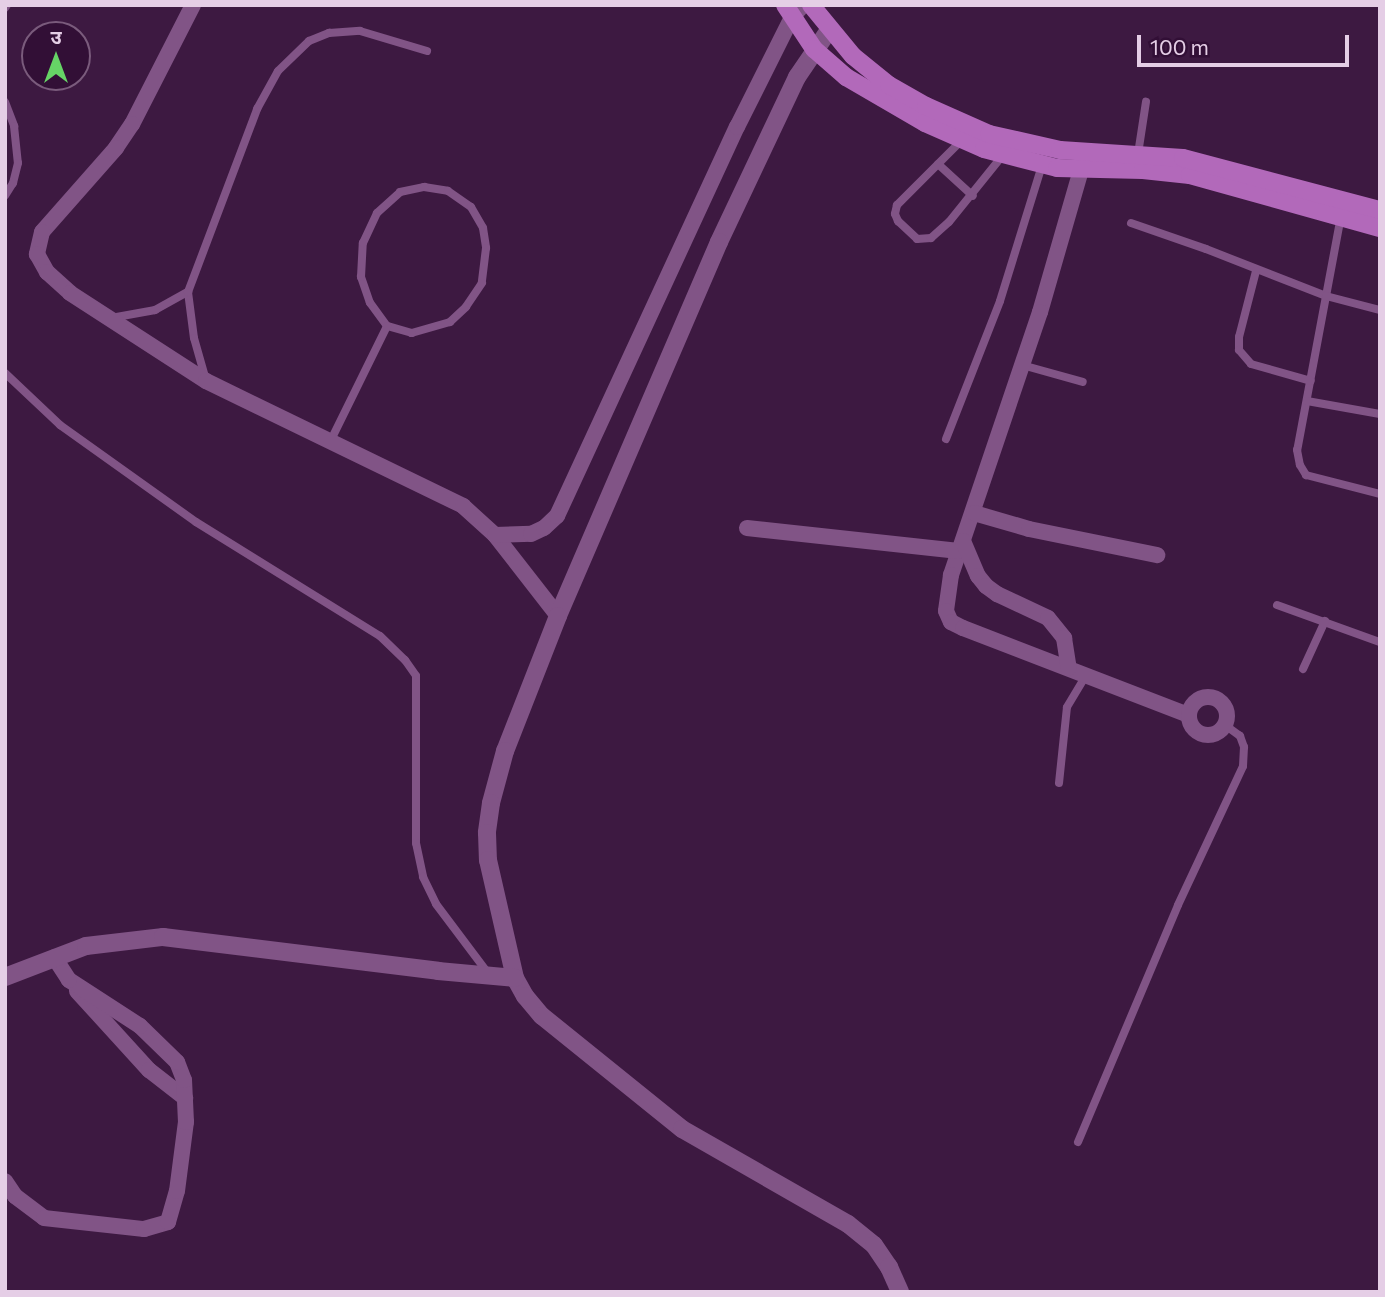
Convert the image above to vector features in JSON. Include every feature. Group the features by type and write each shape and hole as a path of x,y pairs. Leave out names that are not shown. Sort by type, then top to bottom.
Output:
{"main road":[{"path":"811,5 853,56 889,85 986,141 1003,155 1042,165 1081,170 1143,170 1190,175 1380,228"},
{"path":"793,9 814,49 846,77 885,102 962,140 1183,158 1380,210"}],"street":[{"path":"193,5 132,124 94,175 42,232 37,243 37,254 47,272 70,293 206,381 463,506 495,535 558,616"},
{"path":"495,535 531,534 544,528 556,516 598,431 676,253 793,9"},
{"path":"829,30 814,49 783,106 713,254 558,616 505,751 487,833 492,884 515,978 524,996 542,1016 682,1129 816,1204 865,1238 890,1267 900,1292"},
{"path":"1081,170 1064,236 961,546 946,596 946,611 951,622 1189,715"},
{"path":"974,513 1029,529 1157,555"},
{"path":"747,528 961,546"},
{"path":"961,546 986,586 1048,618 1064,638 1069,668"},
{"path":"1216,698 1225,706 1225,725 1216,733 1203,734 1193,727 1189,715 1198,699 1216,698"},
{"path":"5,977 86,946 163,937 515,978"},
{"path":"54,957 97,1016 149,1070 185,1098"},
{"path":"5,1181 15,1196 44,1218 144,1229 163,1226 171,1214 184,1154 185,1098 182,1071 169,1053 140,1026 69,980"}],"lane":[{"path":"206,381 194,338 188,292 257,108 278,71 309,41 329,33 360,31 427,51"},
{"path":"5,102 14,126 18,163 13,183 5,196"},
{"path":"1138,154 1146,102"},
{"path":"962,140 897,205 895,214 898,221 917,239 931,238 973,196 1003,155"},
{"path":"938,164 973,196"},
{"path":"946,439 1000,301 1042,165"},
{"path":"424,187 447,191 471,207 483,228 486,248 482,283 466,307 450,322 412,332 387,326 370,303 361,277 363,243 377,213 400,192 424,187"},
{"path":"1344,200 1297,450 1300,465 1307,475 1380,494"},
{"path":"1131,223 1206,248 1256,271 1326,296 1380,310"},
{"path":"1256,271 1239,337 1239,350 1251,364 1311,381"},
{"path":"109,318 155,310 188,292"},
{"path":"331,440 387,326"},
{"path":"1021,365 1083,382"},
{"path":"5,373 60,425 207,529 380,636 405,660 416,676 416,843 423,877 436,904 489,976"},
{"path":"1307,401 1380,414"},
{"path":"1277,605 1380,642"},
{"path":"1303,669 1325,621"},
{"path":"1059,783 1067,706 1086,675"},
{"path":"1078,1142 1178,905 1243,766 1244,747 1240,736 1225,725"}]}
